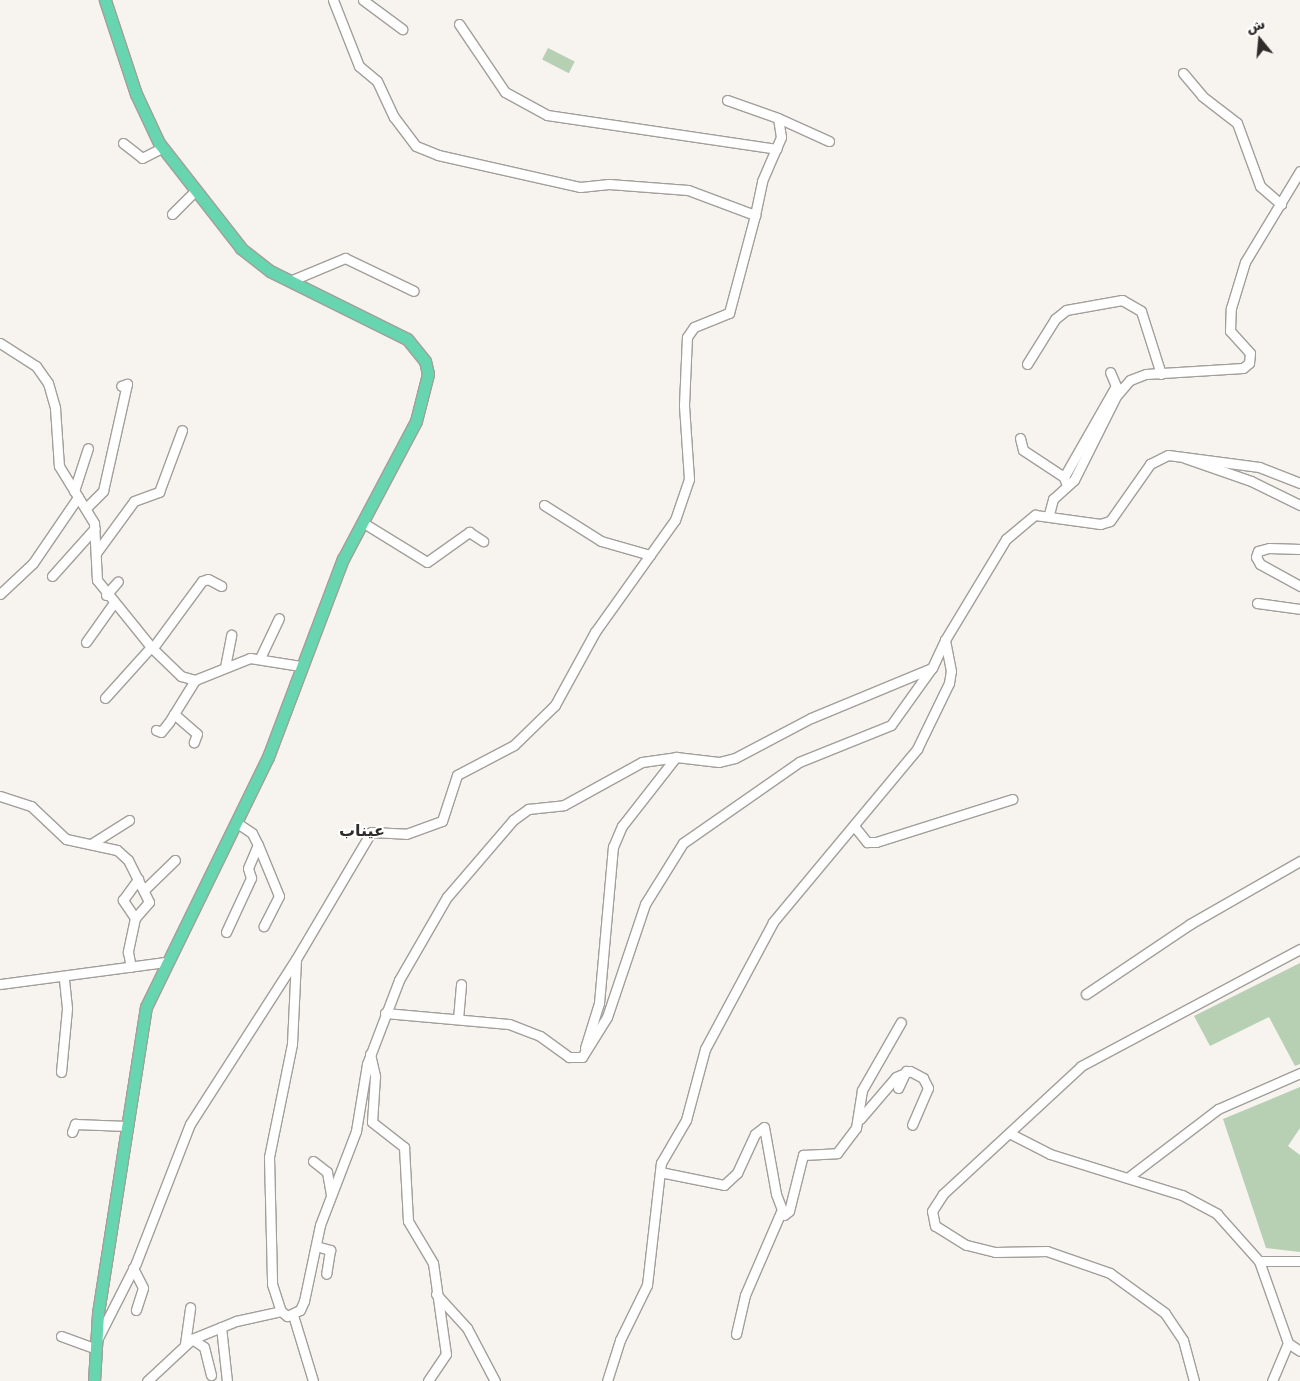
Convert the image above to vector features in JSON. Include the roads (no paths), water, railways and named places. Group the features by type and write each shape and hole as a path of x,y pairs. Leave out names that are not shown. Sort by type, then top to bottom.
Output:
{"main road":[{"path":"94,1381 94,1347 143,1018 165,962 237,823 268,756 300,666 362,522 416,421 428,374 425,360 401,334 290,281 241,248 162,148 145,116 105,0"}],"street":[{"path":"333,0 359,66 377,81 394,117 425,151 580,187 610,184 688,190 755,215"},
{"path":"363,0 402,29"},
{"path":"459,24 505,92 547,115 776,149"},
{"path":"1183,73 1202,96 1237,123 1260,186 1281,204"},
{"path":"727,100 778,118 829,141"},
{"path":"61,1336 94,1347 133,1268 190,1124 296,959 371,832 406,834 442,821 457,775 514,744 555,705 591,638 675,520 688,485 687,336 694,327 729,313 755,215 781,137 778,118"},
{"path":"122,143 142,158 162,148"},
{"path":"1049,514 1053,499 1074,480 1124,385 1138,376 1243,368 1250,363 1250,353 1230,330 1231,308 1246,262 1300,171"},
{"path":"172,214 195,191"},
{"path":"290,281 345,258 414,291"},
{"path":"1027,364 1055,319 1066,310 1122,300 1141,310 1160,374"},
{"path":"0,343 36,366 48,383 55,408 59,466 76,494 87,507 95,528 98,580 106,596 151,648 181,676 195,680"},
{"path":"1065,488 1064,477 1116,386 1110,372"},
{"path":"87,507 103,491 127,384 122,386"},
{"path":"96,553 134,501 159,492 182,430"},
{"path":"1020,438 1029,456 1064,477"},
{"path":"0,594 33,563 76,494 88,448"},
{"path":"582,1057 607,1017 645,904 683,843 799,762 891,725 932,668 945,640 1006,539 1028,518 1049,514 1100,524 1110,521 1150,464 1168,455 1260,467 1300,483"},
{"path":"1182,457 1251,481 1300,506"},
{"path":"544,505 601,541 650,555"},
{"path":"362,522 427,562 469,532 483,541"},
{"path":"52,576 95,528"},
{"path":"1300,549 1269,548 1258,551 1256,558 1260,564 1300,586"},
{"path":"105,698 151,648 202,582 208,579 221,586"},
{"path":"106,596 118,581"},
{"path":"1257,603 1300,609"},
{"path":"86,642 113,604"},
{"path":"260,658 279,618"},
{"path":"225,667 231,635"},
{"path":"607,1381 649,1277 663,1158 686,1120 705,1049 752,957 773,922 916,749 937,713 951,671 945,640"},
{"path":"156,730 162,732 195,680 225,667 260,658 300,666"},
{"path":"294,1315 304,1302 316,1246 331,1194 356,1131 370,1054 385,1013 441,904 520,814 564,805 620,770 676,757 719,762 735,758 811,718 932,668"},
{"path":"174,714 197,734 194,742"},
{"path":"582,1057 599,1003 614,847 622,826 676,757"},
{"path":"0,796 31,806 66,839 118,850 138,879 149,902 135,918 128,952 130,967"},
{"path":"854,826 867,842 876,842 1012,799"},
{"path":"91,844 129,820"},
{"path":"237,823 252,833 279,896 264,926"},
{"path":"226,932 251,878 248,868 258,845"},
{"path":"144,890 175,860"},
{"path":"1086,994 1190,924 1300,861"},
{"path":"135,918 123,900 138,879"},
{"path":"1194,1381 1183,1340 1165,1313 1110,1273 1047,1251 995,1252 966,1245 935,1226 932,1211 937,1200 1011,1134 1081,1066 1300,949"},
{"path":"281,1312 270,1268 269,1157 292,1044 296,959"},
{"path":"0,984 64,977 165,962"},
{"path":"61,1072 67,1008 64,977"},
{"path":"458,1019 461,984"},
{"path":"385,1013 458,1019 525,1029 569,1057 582,1057"},
{"path":"860,1119 862,1090 901,1022"},
{"path":"370,1054 375,1076 372,1122 404,1147 408,1221 431,1256 446,1354 428,1381"},
{"path":"781,1212 789,1211 803,1155 837,1153 860,1119 906,1071"},
{"path":"898,1088 906,1071"},
{"path":"906,1071 920,1076 928,1088 912,1125"},
{"path":"1130,1176 1218,1109 1300,1073"},
{"path":"72,1132 75,1124 127,1126"},
{"path":"660,1172 724,1185 738,1173 754,1134 764,1127 781,1212 745,1295 736,1334"},
{"path":"1011,1134 1050,1154 1130,1176 1206,1206 1259,1261 1288,1343 1300,1350"},
{"path":"313,1161 327,1172 331,1194"},
{"path":"316,1246 330,1250 326,1274"},
{"path":"1259,1261 1300,1261"},
{"path":"133,1268 143,1288 136,1310"},
{"path":"436,1294 467,1328 495,1381"},
{"path":"188,1342 190,1307"},
{"path":"147,1381 188,1342 221,1327 281,1312 294,1315"},
{"path":"294,1315 313,1381"},
{"path":"221,1327 227,1381"},
{"path":"188,1342 204,1347 211,1375"},
{"path":"1272,1381 1288,1343"}],"district":[{"name":"عيناب","path":"362,831"}]}
